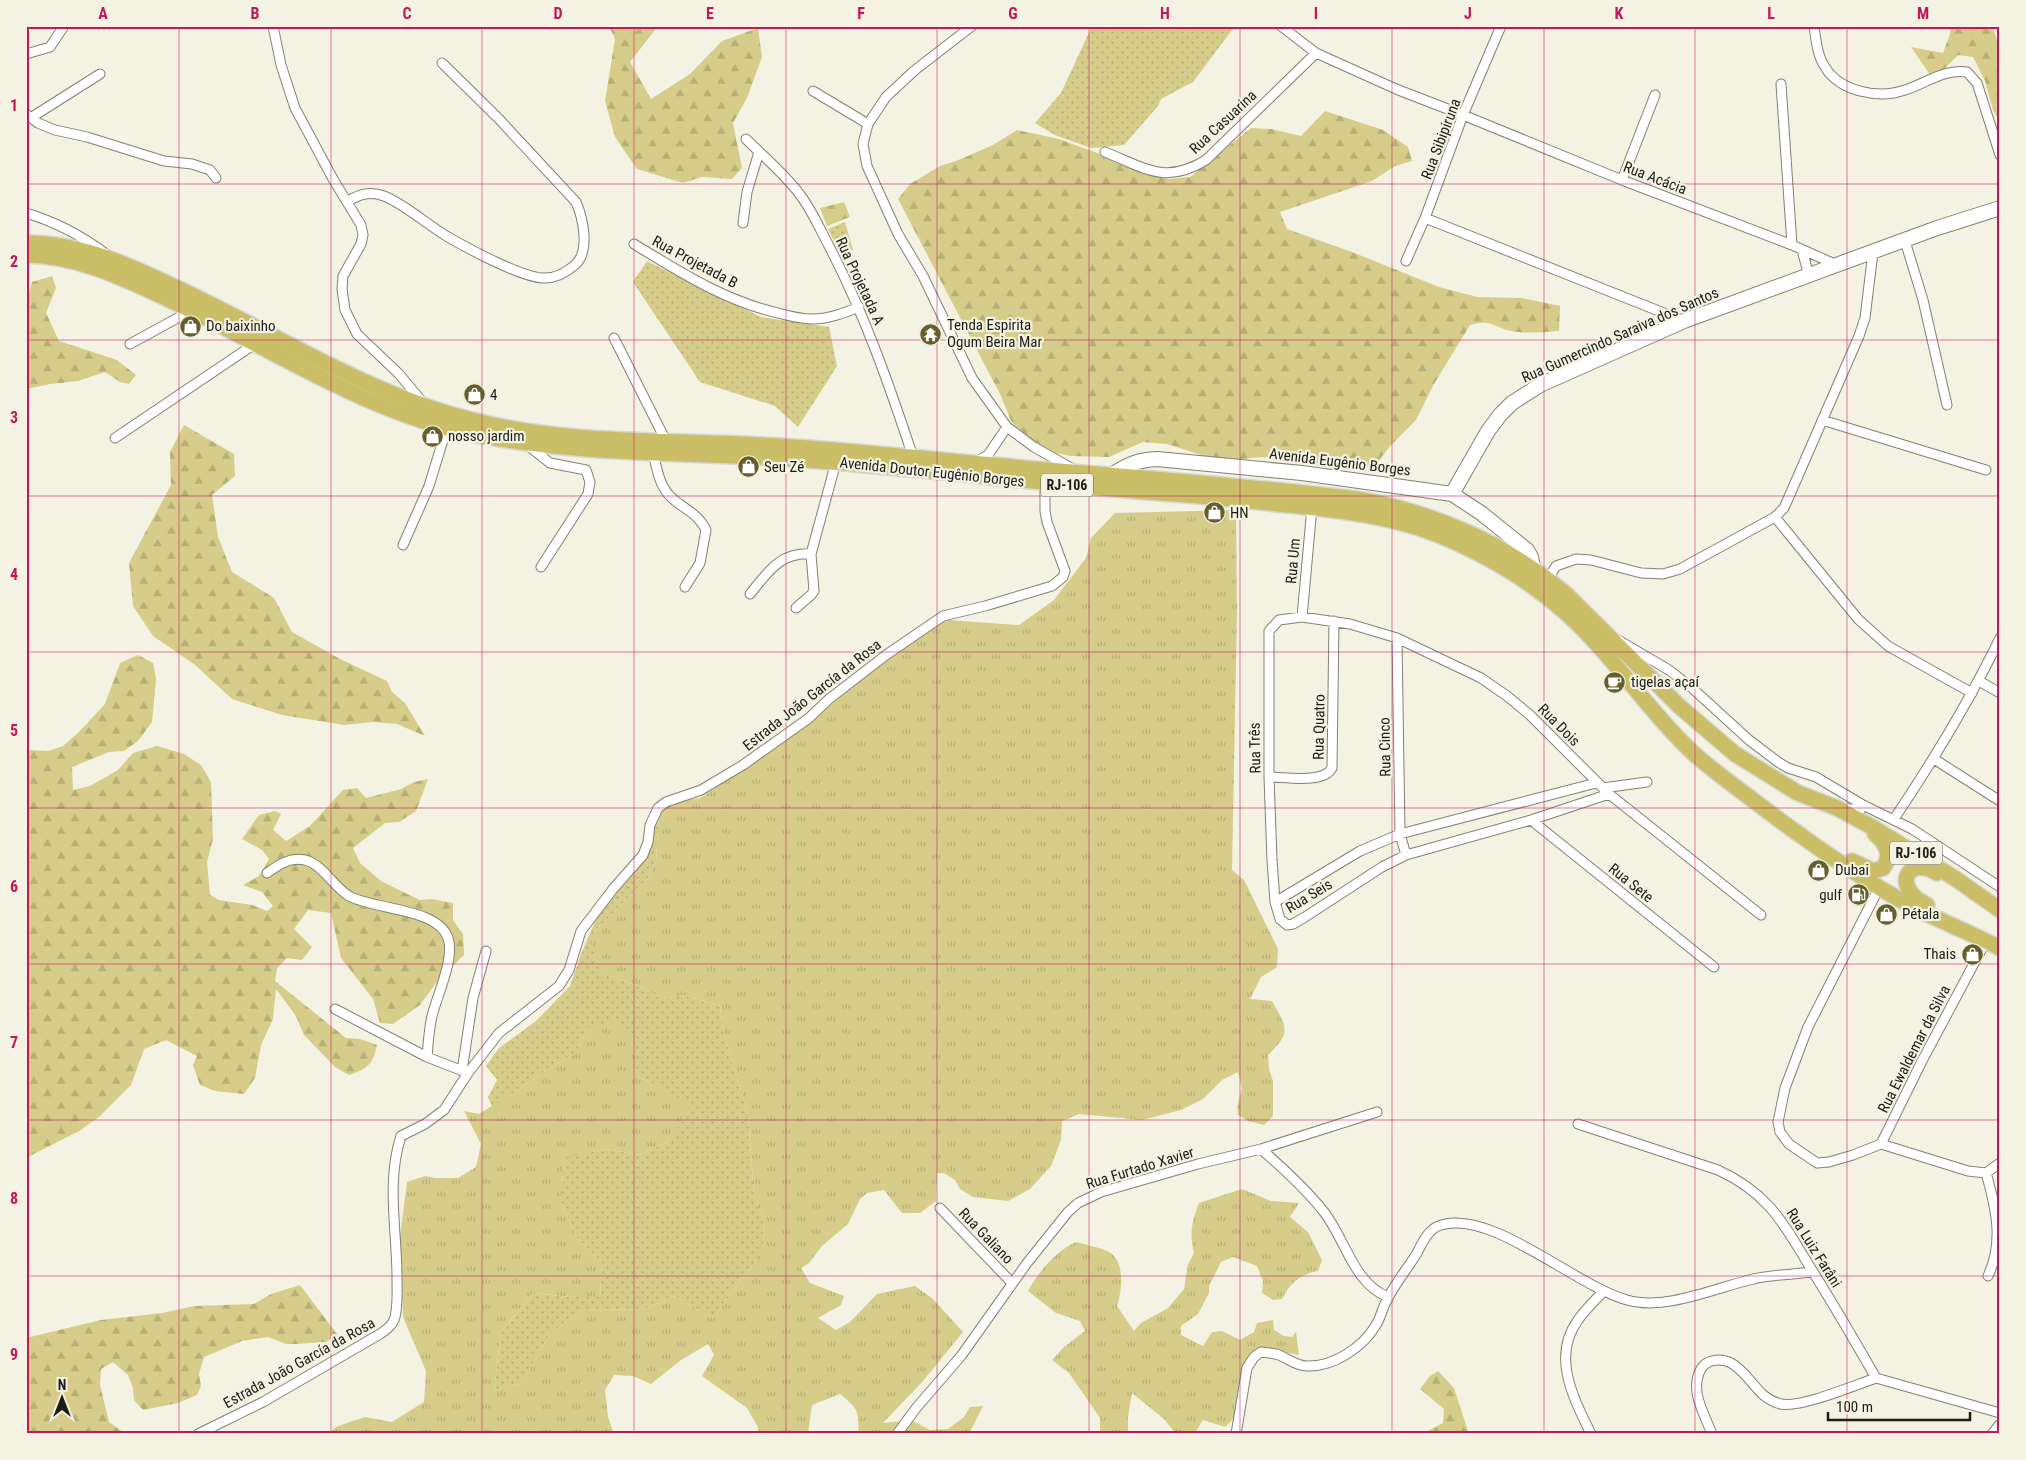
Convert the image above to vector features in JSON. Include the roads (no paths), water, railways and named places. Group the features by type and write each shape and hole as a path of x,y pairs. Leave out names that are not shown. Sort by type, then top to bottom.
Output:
{"highway":[{"name":"Avenida Doutor Eugênio Borges","path":"26,243 62,246 112,259 193,295 378,388 425,406 472,420 557,436 779,446 913,456 1080,473 1113,474 1385,504 1424,515 1457,527 1495,546 1548,579 1607,634 1679,706 1735,754 1798,793 1837,808 1863,812 1926,859 2000,910"},
{"name":"Avenida Doutor Eugênio Borges","path":"26,255 62,258 88,264 122,277 192,310 362,396 421,421 469,434 526,443 653,453 836,462 1045,484 1207,496 1312,507 1393,520 1448,539 1503,566 1522,578 1579,625 1611,659 1650,709 1680,739 1714,770 1769,812 1837,862 1879,888 1918,910 1995,943"},
{"path":"1680,739 1704,752 1776,808 1848,859 1873,871 1883,868 1886,864 1888,852 1883,840 1801,800 1752,772 1735,754"},
{"path":"1995,943 1916,900 1906,886 1908,873 1914,868 1927,868 2000,917"}],"main road":[{"name":"Rua Gumercindo Saraiva dos Santos","path":"1452,494 1488,431 1500,415 1512,403 1540,385 1684,321 1905,240 2000,208"},
{"name":"Avenida Eugênio Borges","path":"1113,474 1140,460 1157,459 1283,471 1452,494 1481,513 1527,550 1534,570"}],"street":[{"path":"26,54 50,47 64,26"},
{"path":"273,26 295,108 333,178 361,224 363,235 354,259 343,276 342,289 345,310 356,334 399,374 425,406"},
{"path":"972,26 914,70 886,97 868,124 863,144 867,166 873,183 898,234 923,276 972,378 1007,427 1034,448 1080,473"},
{"path":"1281,26 1316,53 1396,89 1463,114"},
{"name":"Rua Sibipiruna","path":"1406,261 1425,218 1463,114 1501,26"},
{"path":"1814,26 1820,58 1825,69 1841,83 1866,92 1880,94 1903,91 1952,71 1967,72 1977,83 2000,155"},
{"name":"Rua Casuarina","path":"1105,152 1164,174 1194,168 1206,160 1316,53"},
{"path":"348,201 363,194 384,196 448,237 521,273 542,278 551,277 568,271 579,260 584,241 583,219 576,202 498,118 442,63"},
{"path":"100,74 29,116 38,123 55,130 87,137 164,161 192,164 210,170 216,178"},
{"path":"1781,84 1792,245"},
{"path":"813,91 868,124"},
{"path":"1622,180 1655,94"},
{"name":"Rua Acácia","path":"1463,114 1622,180 1792,245 1838,266"},
{"name":"Rua Projetada A","path":"746,139 801,196 860,307 894,398 913,456"},
{"path":"743,223 747,192 759,152"},
{"path":"26,214 48,220 75,232 112,259"},
{"path":"1425,218 1684,321"},
{"path":"1905,240 1923,300 1947,405"},
{"name":"Rua Projetada B","path":"634,244 705,287 772,312 800,319 813,319 833,317 860,307"},
{"path":"1802,250 1809,276"},
{"path":"1548,579 1556,566 1576,559 1591,560 1651,575 1673,571 1776,517 1784,508 1862,328 1873,252"},
{"path":"130,344 192,310"},
{"path":"614,338 666,441"},
{"path":"115,438 256,343"},
{"path":"1822,420 1986,470"},
{"path":"403,545 429,486 447,427"},
{"path":"973,463 988,455 1007,427"},
{"path":"526,443 550,463 586,470 590,482 588,494 540,567"},
{"path":"653,453 663,486 671,498 696,516 706,530 700,562 685,587"},
{"path":"796,608 812,595 814,591 811,554 836,462"},
{"name":"Estrada João García da Rosa","path":"198,1434 271,1397 380,1334 392,1324 397,1303 397,1259 392,1180 395,1155 401,1136 434,1119 444,1110 465,1072 499,1033 559,986 569,970 581,931 613,889 643,855 648,842 650,825 658,808 666,802 701,790 743,765 809,718 829,698 886,655 943,616 994,603 1059,582 1065,571 1064,563 1047,522 1045,484"},
{"name":"Rua Um","path":"1302,617 1312,507"},
{"path":"1776,517 1858,619 1876,637 1888,646 1972,694"},
{"path":"750,594 768,571 782,560 793,554 811,554"},
{"name":"Rua Dois","path":"1302,617 1350,624 1397,638 1481,678 1530,715 1603,788 1761,915"},
{"name":"Rua Três","path":"1275,902 1270,777 1269,631 1279,620 1302,617"},
{"name":"Rua Quatro","path":"1270,777 1316,778 1324,776 1332,768 1334,621"},
{"path":"1607,634 1669,670 1691,687 1749,740 1778,762 1788,768 1816,777 1863,812 1894,819 1912,829 2000,886"},
{"name":"Rua Cinco","path":"1397,638 1400,834 1406,855"},
{"path":"1894,819 1934,759 1972,694 2000,638"},
{"path":"1979,681 2000,693"},
{"path":"1934,759 2000,801"},
{"name":"Rua Seis","path":"1603,788 1531,820 1406,855 1382,867 1293,924 1287,924 1280,919 1275,902 1360,852 1400,834 1603,788 1648,782"},
{"name":"Rua Sete","path":"1531,820 1714,967"},
{"path":"267,873 282,862 295,859 308,861 328,876 348,896 368,904 433,920 445,931 449,940 448,959 432,1015 427,1057"},
{"path":"1879,888 1808,1027 1785,1088 1778,1128 1783,1138 1789,1144 1818,1162 1837,1160 1881,1144 1968,1171 1986,1174 2000,1163"},
{"name":"Rua Ewaldemar da Silva","path":"1881,1144 1922,1061 1995,943"},
{"path":"335,1009 427,1057 465,1072 473,998 486,952"},
{"name":"Rua Furtado Xavier","path":"897,1434 917,1407 961,1356 1012,1283 1068,1212 1090,1196 1198,1164 1261,1149 1376,1112"},
{"name":"Rua Luiz Farâni","path":"1578,1124 1718,1170 1738,1179 1773,1209 1791,1233 1876,1378"},
{"path":"1261,1149 1294,1179 1326,1214 1366,1284 1377,1293 1388,1297"},
{"path":"1986,1174 1995,1205 1998,1240 1994,1262 1988,1276"},
{"name":"Rua Galiano","path":"940,1208 1012,1283"},
{"path":"1236,1434 1247,1368 1254,1357 1261,1352 1278,1354 1298,1365 1320,1365 1342,1356 1368,1338 1377,1324 1388,1297 1430,1232 1438,1225 1452,1222 1473,1224 1495,1231 1604,1291 1629,1301 1645,1303 1664,1302 1754,1279 1813,1272"},
{"path":"1591,1434 1574,1399 1564,1362 1566,1348 1577,1321 1604,1291"},
{"path":"1712,1434 1695,1387 1703,1365 1715,1360 1731,1363 1764,1395 1781,1404 1793,1404 1816,1398 1876,1378 2000,1414"},
{"path":"1992,1434 2000,1424"}],"place":[{"name":"Do baixinho","path":"190,326"},
{"name":"Tenda Espirita Ogum Beira Mar","path":"931,334"},
{"name":"4","path":"474,395"},
{"name":"nosso jardim","path":"432,436"},
{"name":"Seu Zé","path":"748,467"},
{"name":"HN","path":"1214,513"},
{"name":"tigelas açaí","path":"1615,682"},
{"name":"Dubai","path":"1819,870"},
{"name":"gulf","path":"1858,895"},
{"name":"Pétala","path":"1886,914"},
{"name":"Thais","path":"1972,954"}]}
